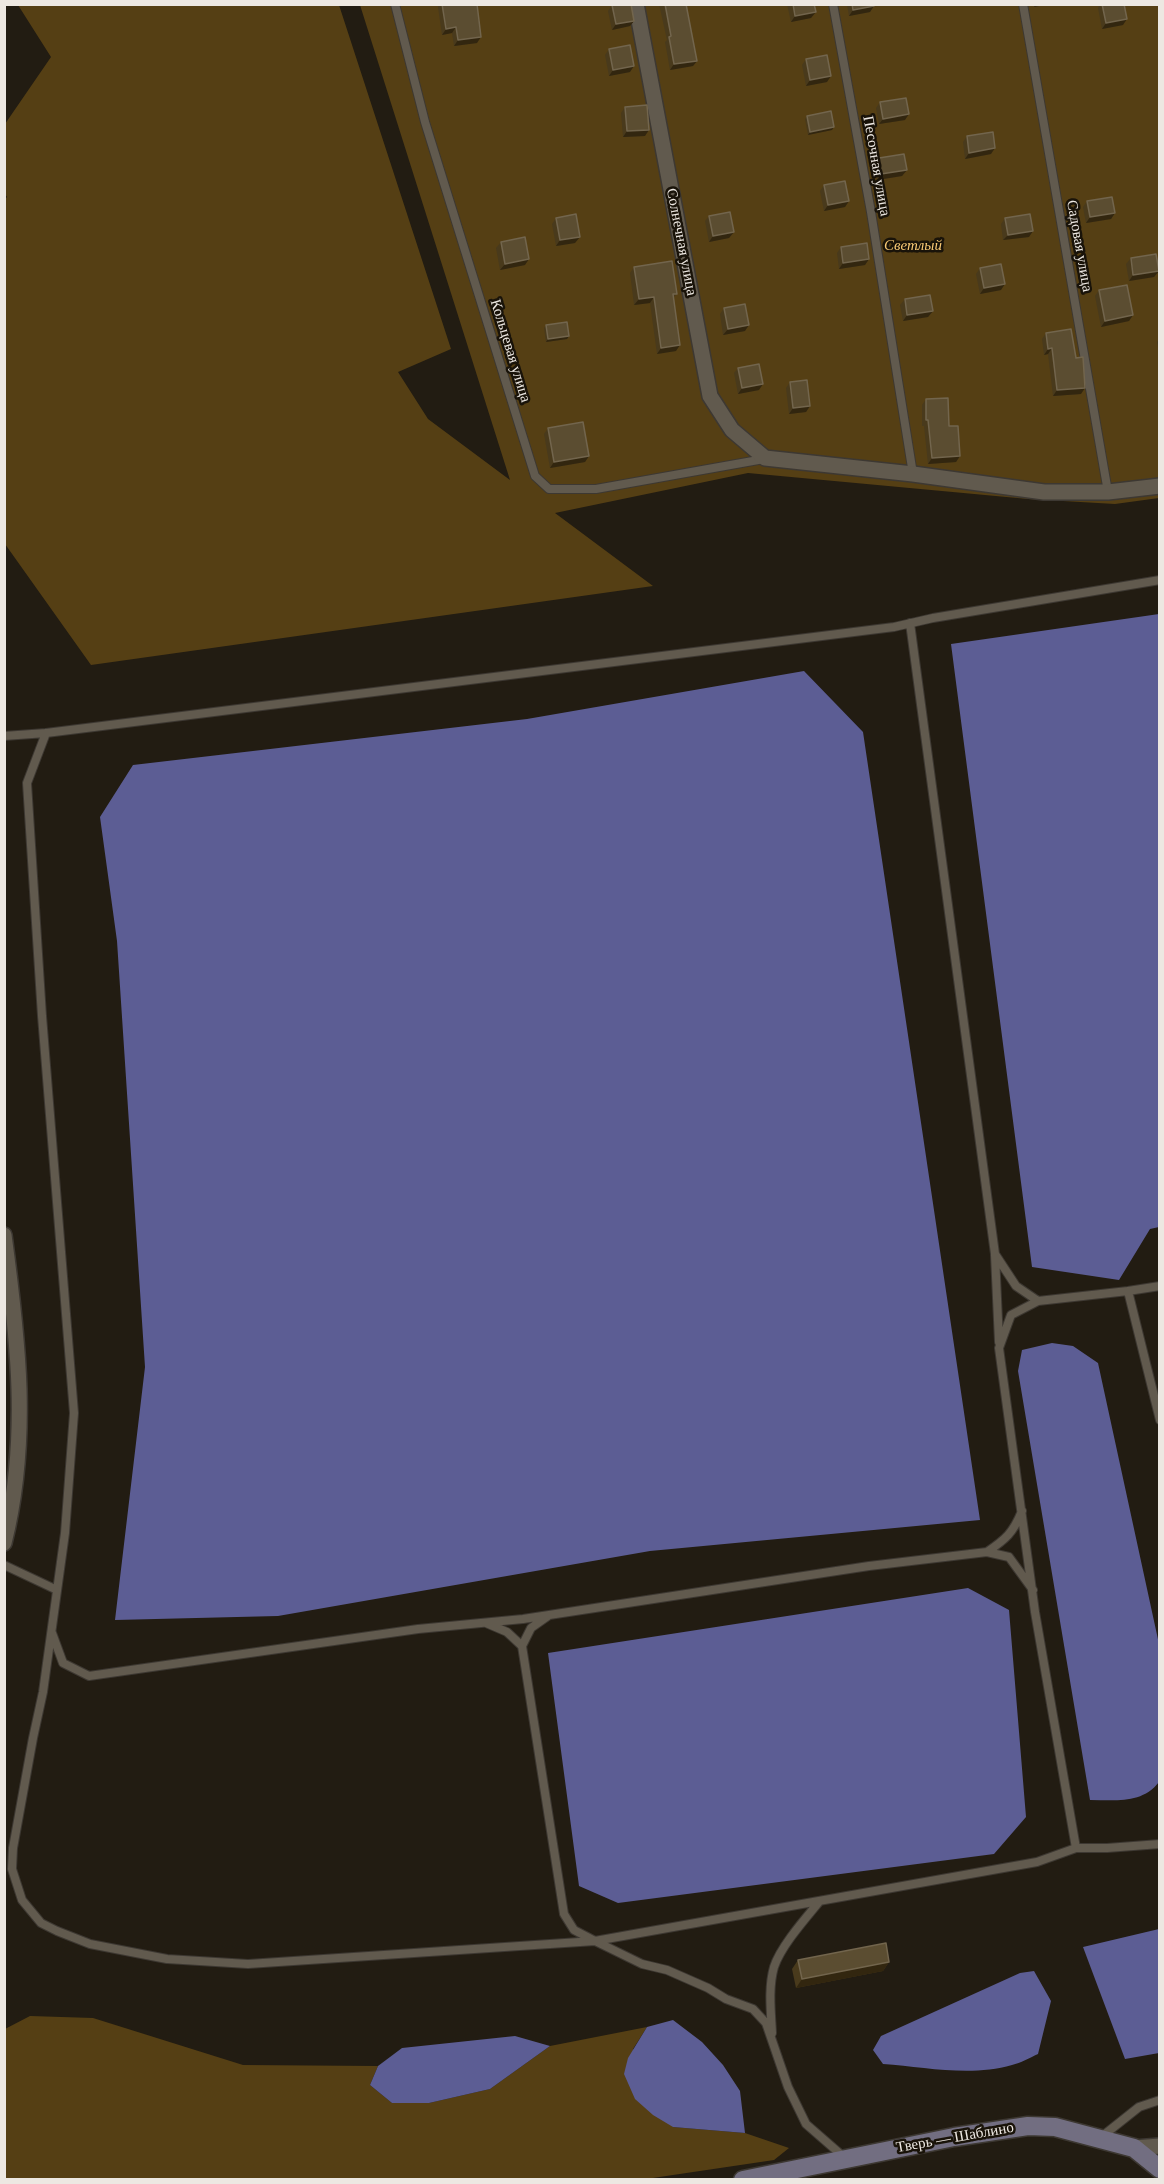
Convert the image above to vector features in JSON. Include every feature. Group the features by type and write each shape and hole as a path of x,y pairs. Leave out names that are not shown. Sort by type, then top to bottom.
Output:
{"street":[{"name":"Солнечная улица","path":"636,4 710,396 732,430 765,458"},
{"path":"765,458 913,474 1044,492 1108,492 1160,486"},
{"path":"4,1234 18,1337 21,1412 12,1514 4,1543"},
{"name":"Тверь — Шаблино","path":"743,2180 954,2137 1028,2126 1055,2127 1134,2148 1160,2169"},
{"path":"1134,2148 1160,2146"}],"lane":[{"name":"Кольцевая улица","path":"395,4 425,122 535,476 549,489 596,489 765,458"},
{"name":"Песочная улица","path":"832,4 872,213 913,474"},
{"name":"Садовая улица","path":"1023,4 1108,492"},
{"path":"4,736 46,733 894,627 944,616 1160,580"},
{"path":"910,623 995,1254 999,1348 1033,1590 1076,1848"},
{"path":"46,733 27,783 42,1016 74,1413 65,1533 43,1692 13,1848 12,1869 22,1900 41,1923 90,1944 156,1957 248,1964 595,1941 1037,1862 1076,1848 1160,1844"},
{"path":"995,1254 1016,1286 1038,1301"},
{"path":"999,1348 1011,1315 1038,1301 1128,1292 1160,1286"},
{"path":"1128,1292 1160,1420"},
{"path":"987,1552 1007,1539 1017,1525 1022,1510"},
{"path":"51,1632 63,1664 89,1676 418,1629 549,1615 869,1566 987,1552 1009,1557 1033,1590"},
{"path":"4,1565 57,1590"},
{"path":"549,1615 531,1628 522,1646 564,1914 574,1930 595,1941 642,1964 667,1971 753,2009 766,2023 788,2087 806,2124 846,2159"},
{"path":"484,1622 507,1632 522,1646"},
{"path":"772,2043 770,1994 774,1967 793,1934 819,1902"},
{"path":"1099,2139 1139,2107 1160,2100"}],"green space":[{"name":"Светлый","path":"18,5 339,5 451,349 398,372 428,419 510,480 360,5 1159,5 1159,498 1115,504 1028,499 748,473 555,513 653,586 91,665 5,544 4,200 7,197 5,194 5,124 51,57"},
{"path":"30,2016 93,2018 243,2065 378,2066 370,2085 392,2103 429,2103 490,2089 550,2046 647,2027 633,2049 673,2127 745,2133 789,2148 774,2160 646,2179 5,2180 5,2029"}],"water":[{"path":"1159,614 1159,1227 1150,1229 1119,1280 1032,1267 951,644"},
{"path":"804,671 863,732 980,1520 650,1551 278,1616 115,1620 145,1367 117,941 100,817 133,765 527,719"},
{"path":"1052,1343 1073,1346 1098,1363 1159,1644 1159,1782 1145,1794 1128,1799 1090,1800 1018,1371 1022,1350"},
{"path":"968,1588 1009,1610 1026,1817 994,1854 618,1903 579,1886 548,1653"},
{"path":"1159,1929 1159,2053 1125,2059 1083,1947"},
{"path":"1034,1971 1051,2001 1038,2054 1022,2062 996,2069 964,2071 931,2069 883,2064 873,2050 881,2036 1020,1973"},
{"path":"673,2020 702,2042 723,2065 740,2091 745,2133 673,2127 653,2115 635,2099 624,2074 628,2058 647,2027"},
{"path":"515,2036 550,2046 490,2089 429,2103 392,2103 370,2085 378,2066 402,2048"}],"building":[{"path":"442,4 477,4 481,37 458,40 456,27 446,29"},
{"path":"631,4 634,21 616,24 612,5"},
{"path":"665,4 686,4 697,61 674,64"},
{"path":"793,4 814,4 816,12 795,16"},
{"path":"852,4 874,4 874,6 853,10"},
{"path":"1102,4 1124,4 1127,19 1106,23"},
{"path":"630,45 634,66 613,70 609,49"},
{"path":"827,55 831,76 810,80 806,59"},
{"path":"906,98 909,114 883,119 880,102"},
{"path":"647,105 649,130 627,131 625,107"},
{"path":"831,111 834,127 810,132 807,116"},
{"path":"993,132 995,148 969,153 967,136"},
{"path":"904,154 907,170 881,174 879,158"},
{"path":"845,181 849,201 828,205 824,185"},
{"path":"1112,197 1115,213 1090,217 1087,201"},
{"path":"730,212 734,232 713,236 709,216"},
{"path":"576,214 580,237 560,240 556,218"},
{"path":"1030,214 1033,231 1008,235 1005,218"},
{"path":"525,237 529,259 505,264 501,242"},
{"path":"867,243 869,259 843,263 841,247"},
{"path":"1156,254 1159,271 1133,275 1131,258"},
{"path":"672,261 677,294 673,294 680,345 661,348 654,297 639,299 634,267"},
{"path":"1001,264 1005,284 984,288 980,268"},
{"path":"1127,285 1133,315 1105,321 1099,290"},
{"path":"930,295 933,311 907,315 905,299"},
{"path":"745,304 749,325 728,329 724,308"},
{"path":"567,322 569,336 548,339 546,325"},
{"path":"1071,329 1076,358 1083,357 1085,388 1057,390 1052,348 1048,349 1046,333"},
{"path":"759,364 763,384 742,388 738,368"},
{"path":"807,380 810,406 793,408 790,382"},
{"path":"948,398 949,426 958,426 960,456 932,458 928,420 926,420 926,399"},
{"path":"583,422 589,456 554,462 548,428"},
{"path":"886,1943 889,1962 802,1979 798,1960"}]}
